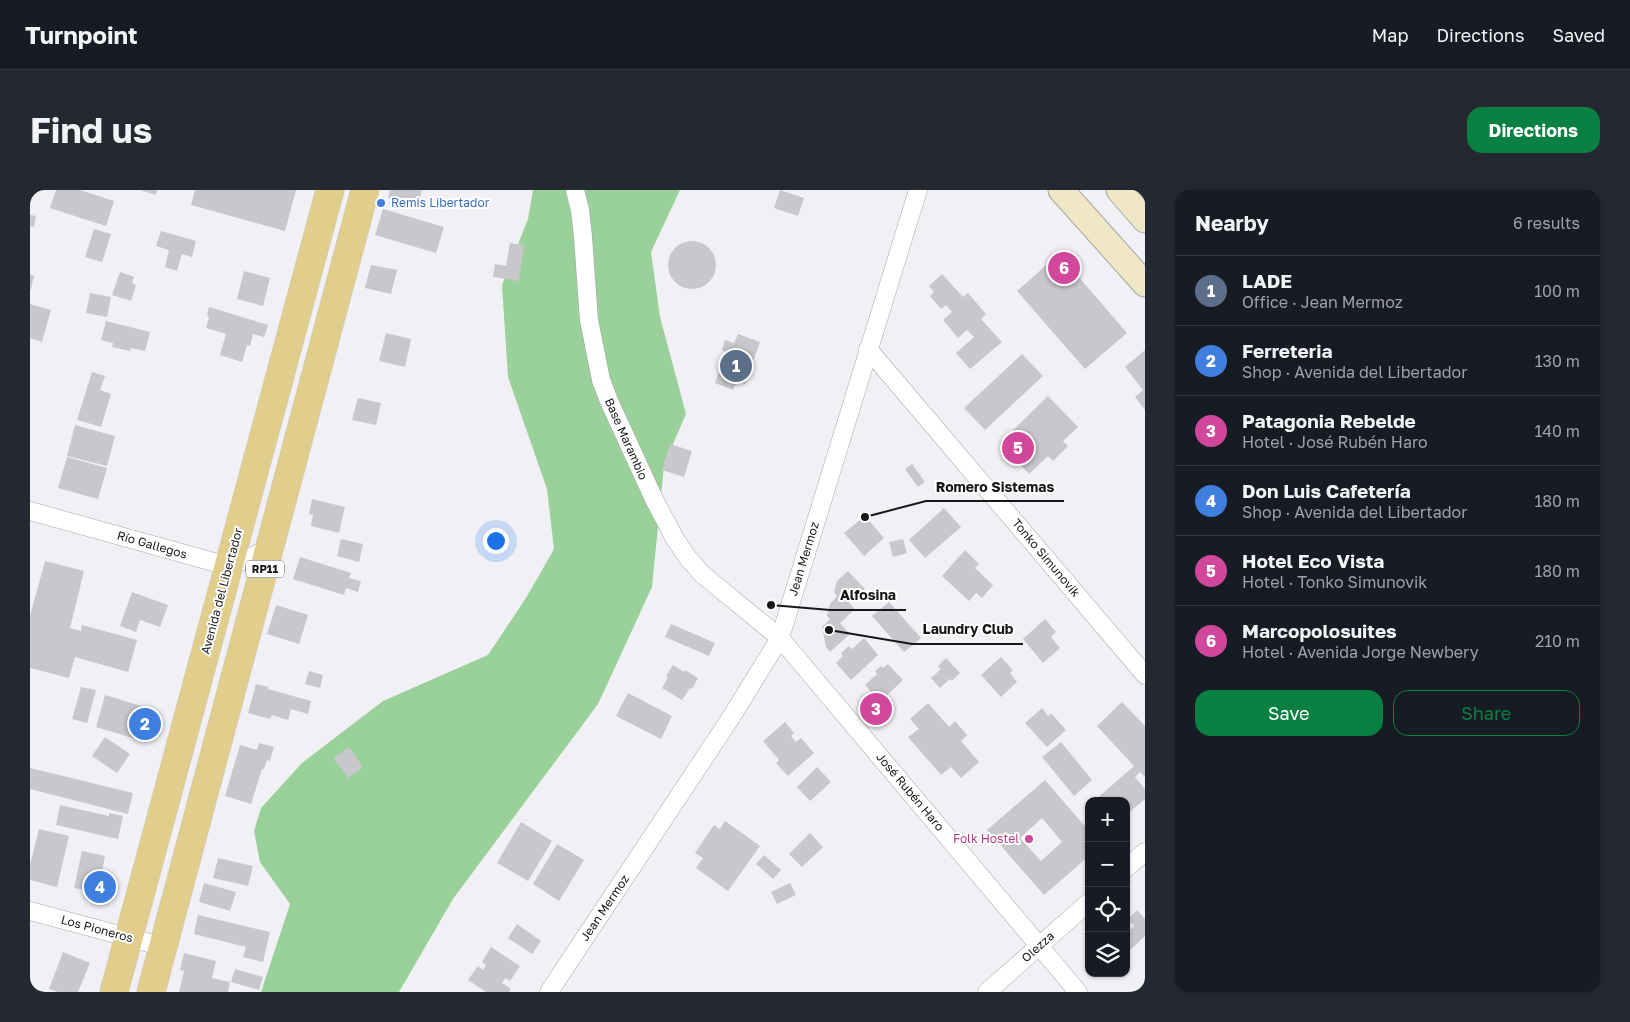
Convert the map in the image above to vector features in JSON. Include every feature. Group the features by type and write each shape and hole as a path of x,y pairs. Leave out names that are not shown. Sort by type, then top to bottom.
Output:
{"main road":[{"name":"Avenida del Libertador","path":"114,992 330,190"},
{"name":"RP11","path":"150,992 164,947 366,190"}],"street":[{"name":"Base Marambio","path":"575,190 580,210 589,320 596,360 609,401 654,500 675,539 702,574 780,638"},
{"name":"Jean Mermoz","path":"549,992 730,719 780,638 918,190"},
{"path":"1061,190 1145,284"},
{"path":"1119,190 1145,220"},
{"name":"Tonko Simunovik","path":"868,349 1145,675"},
{"name":"Río Gallegos","path":"30,511 228,566"},
{"path":"228,566 248,559 270,547"},
{"name":"José Rubén Haro","path":"780,638 1078,992"},
{"path":"1130,865 1145,852"},
{"name":"Olezza","path":"987,992 1085,906"},
{"name":"Los Pioneros","path":"30,911 164,947"}],"green space":[{"path":"533,190 680,190 651,252 660,317 686,414 664,465 652,587 598,704 453,899 399,992 261,992 290,904 260,862 254,831 261,808 302,763 383,701 488,655 526,598 554,549 547,489 508,377 502,285 528,219"}],"building":[{"path":"56,190 80,190 114,201 106,226 50,208"},
{"path":"140,190 157,190 156,195"},
{"path":"195,190 296,190 285,231 191,205"},
{"path":"390,190 422,190 418,206 388,198"},
{"path":"780,190 804,198 798,216 774,208"},
{"path":"383,209 444,227 436,253 375,235"},
{"path":"30,215 36,216 34,227 30,226"},
{"path":"94,229 111,234 102,262 85,257"},
{"path":"161,231 196,241 192,257 182,254 177,271 165,267 169,250 156,246"},
{"path":"692,241 701,243 709,248 714,256 716,265 714,274 709,282 701,287 692,289 683,287 675,282 670,274 668,265 670,256 675,248 683,243"},
{"path":"510,243 524,245 519,281 493,277 495,264 506,266"},
{"path":"1059,254 1127,333 1085,369 1017,291"},
{"path":"371,265 397,270 391,294 365,288"},
{"path":"244,271 270,278 263,306 237,299"},
{"path":"120,272 134,277 132,283 136,285 131,301 112,295"},
{"path":"30,274 34,276 31,289 30,289"},
{"path":"942,274 963,297 968,293 986,314 981,319 1002,342 970,369 956,353 974,337 967,330 958,338 943,320 952,312 946,305 941,309 930,296 934,292 929,286"},
{"path":"90,293 111,297 107,317 86,313"},
{"path":"30,304 51,310 42,342 30,338"},
{"path":"209,307 268,325 264,337 253,334 250,346 247,345 242,362 220,355 226,334 206,328"},
{"path":"106,321 150,332 145,351 131,348 130,351 112,347 113,343 101,340"},
{"path":"386,333 411,339 405,367 379,361"},
{"path":"738,334 760,342 745,384 737,381 733,390 715,383 726,352 722,350 725,340 734,343"},
{"path":"1145,350 1145,410 1135,397 1143,390 1125,367"},
{"path":"1022,354 1043,376 985,430 964,408"},
{"path":"92,372 105,376 100,390 111,394 101,427 77,420"},
{"path":"1048,396 1078,427 1063,441 1068,446 1053,461 1048,456 1029,474 1000,443"},
{"path":"358,398 381,403 376,425 352,420"},
{"path":"75,425 115,436 107,466 67,456"},
{"path":"670,444 692,451 684,477 662,470"},
{"path":"67,457 107,468 98,499 58,488"},
{"path":"912,464 925,482 918,487 905,469"},
{"path":"312,499 345,507 339,533 311,526 313,515 309,514"},
{"path":"944,508 961,527 925,558 909,540"},
{"path":"865,516 884,538 864,556 844,533"},
{"path":"341,539 363,544 359,562 337,556"},
{"path":"903,539 907,553 893,557 889,542"},
{"path":"965,550 979,564 975,568 993,585 982,598 976,593 969,601 942,576"},
{"path":"300,557 351,573 349,578 361,581 358,592 346,588 344,595 293,579"},
{"path":"45,561 84,571 70,628 81,631 82,625 137,640 128,672 75,657 69,678 30,668 30,616"},
{"path":"848,571 865,589 849,603 855,609 840,623 850,634 830,652 826,647 822,627 830,619 827,616 830,604 837,596 834,592 837,581"},
{"path":"132,592 168,605 160,627 140,620 136,632 120,626"},
{"path":"889,602 921,638 904,652 872,616"},
{"path":"276,605 308,615 299,644 267,634"},
{"path":"1045,619 1056,632 1051,637 1060,648 1043,663 1023,639"},
{"path":"671,624 715,643 709,656 665,637"},
{"path":"864,638 878,655 851,680 836,663 843,656 841,653 849,646 852,649"},
{"path":"1001,657 1013,670 1010,673 1017,682 1001,697 981,675"},
{"path":"946,658 960,673 952,681 950,679 940,688 931,678 941,669 938,666"},
{"path":"888,664 903,680 880,702 865,685 877,674 875,671 881,666 883,668"},
{"path":"673,665 698,678 692,689 690,688 682,700 662,688 668,677 666,676"},
{"path":"309,671 323,675 320,688 305,684"},
{"path":"256,684 311,701 308,714 291,709 288,720 272,715 270,719 248,713"},
{"path":"81,687 96,690 87,723 72,719"},
{"path":"628,693 672,716 661,739 616,716"},
{"path":"105,695 155,710 146,742 96,727"},
{"path":"1122,702 1145,726 1145,777 1140,772 1135,777 1145,789 1145,799 1130,812 1130,797 1099,797 1134,766 1097,726"},
{"path":"928,703 949,727 955,721 967,735 961,741 979,762 961,778 951,767 941,775 908,737 919,729 910,719"},
{"path":"1042,708 1048,716 1051,713 1066,730 1047,747 1025,723"},
{"path":"785,722 794,733 791,736 796,742 801,738 814,753 788,776 776,763 779,760 763,741"},
{"path":"105,737 130,754 117,773 92,756"},
{"path":"1061,742 1092,780 1074,796 1042,757"},
{"path":"259,743 274,747 270,761 267,760 264,769 262,769 251,804 225,796 240,745 257,750"},
{"path":"349,747 363,767 348,778 333,758"},
{"path":"817,767 831,782 810,801 797,787"},
{"path":"30,768 133,793 128,814 30,789"},
{"path":"1045,780 1085,826 1085,859 1044,895 987,830","holes":["1042,818 1062,842 1041,861 1020,838"]},
{"path":"60,805 109,816 109,813 123,816 118,839 56,825"},
{"path":"725,821 760,846 728,891 696,868 703,858 695,853 714,825 720,829"},
{"path":"521,822 552,841 528,881 497,863"},
{"path":"39,829 69,836 57,887 30,880 30,865"},
{"path":"810,833 823,847 802,867 789,854"},
{"path":"557,844 584,860 559,901 533,884"},
{"path":"82,851 105,856 98,892 74,888"},
{"path":"764,855 781,870 773,879 756,864"},
{"path":"218,858 253,866 248,886 213,878"},
{"path":"204,883 236,892 230,911 199,902"},
{"path":"790,883 796,895 777,904 771,892"},
{"path":"1137,910 1145,919 1145,936 1130,950 1130,930 1134,926 1130,921 1130,917"},
{"path":"198,915 270,932 263,962 243,957 246,947 194,934"},
{"path":"517,924 541,941 532,954 508,938"},
{"path":"491,947 520,966 510,981 505,978 502,983 511,989 509,992 486,992 468,980 478,966 483,970 486,965 482,962"},
{"path":"63,952 90,963 78,992 58,992 49,989"},
{"path":"184,953 216,961 212,978 230,982 228,992 179,992 184,971 180,970"},
{"path":"235,969 263,977 259,990 231,982"}],"place":[{"name":"Remis Libertador","path":"381,203"},
{"name":"Marcopolosuites","path":"1064,268"},
{"name":"LADE","path":"736,366"},
{"name":"Hotel Eco Vista","path":"1018,448"},
{"name":"Romero Sistemas","path":"865,517"},
{"name":"Alfosina","path":"771,605"},
{"name":"Laundry Club","path":"829,630"},
{"name":"Patagonia Rebelde","path":"876,709"},
{"name":"Ferreteria","path":"145,724"},
{"name":"Folk Hostel","path":"1029,839"},
{"name":"Don Luis Cafetería","path":"100,887"}]}
